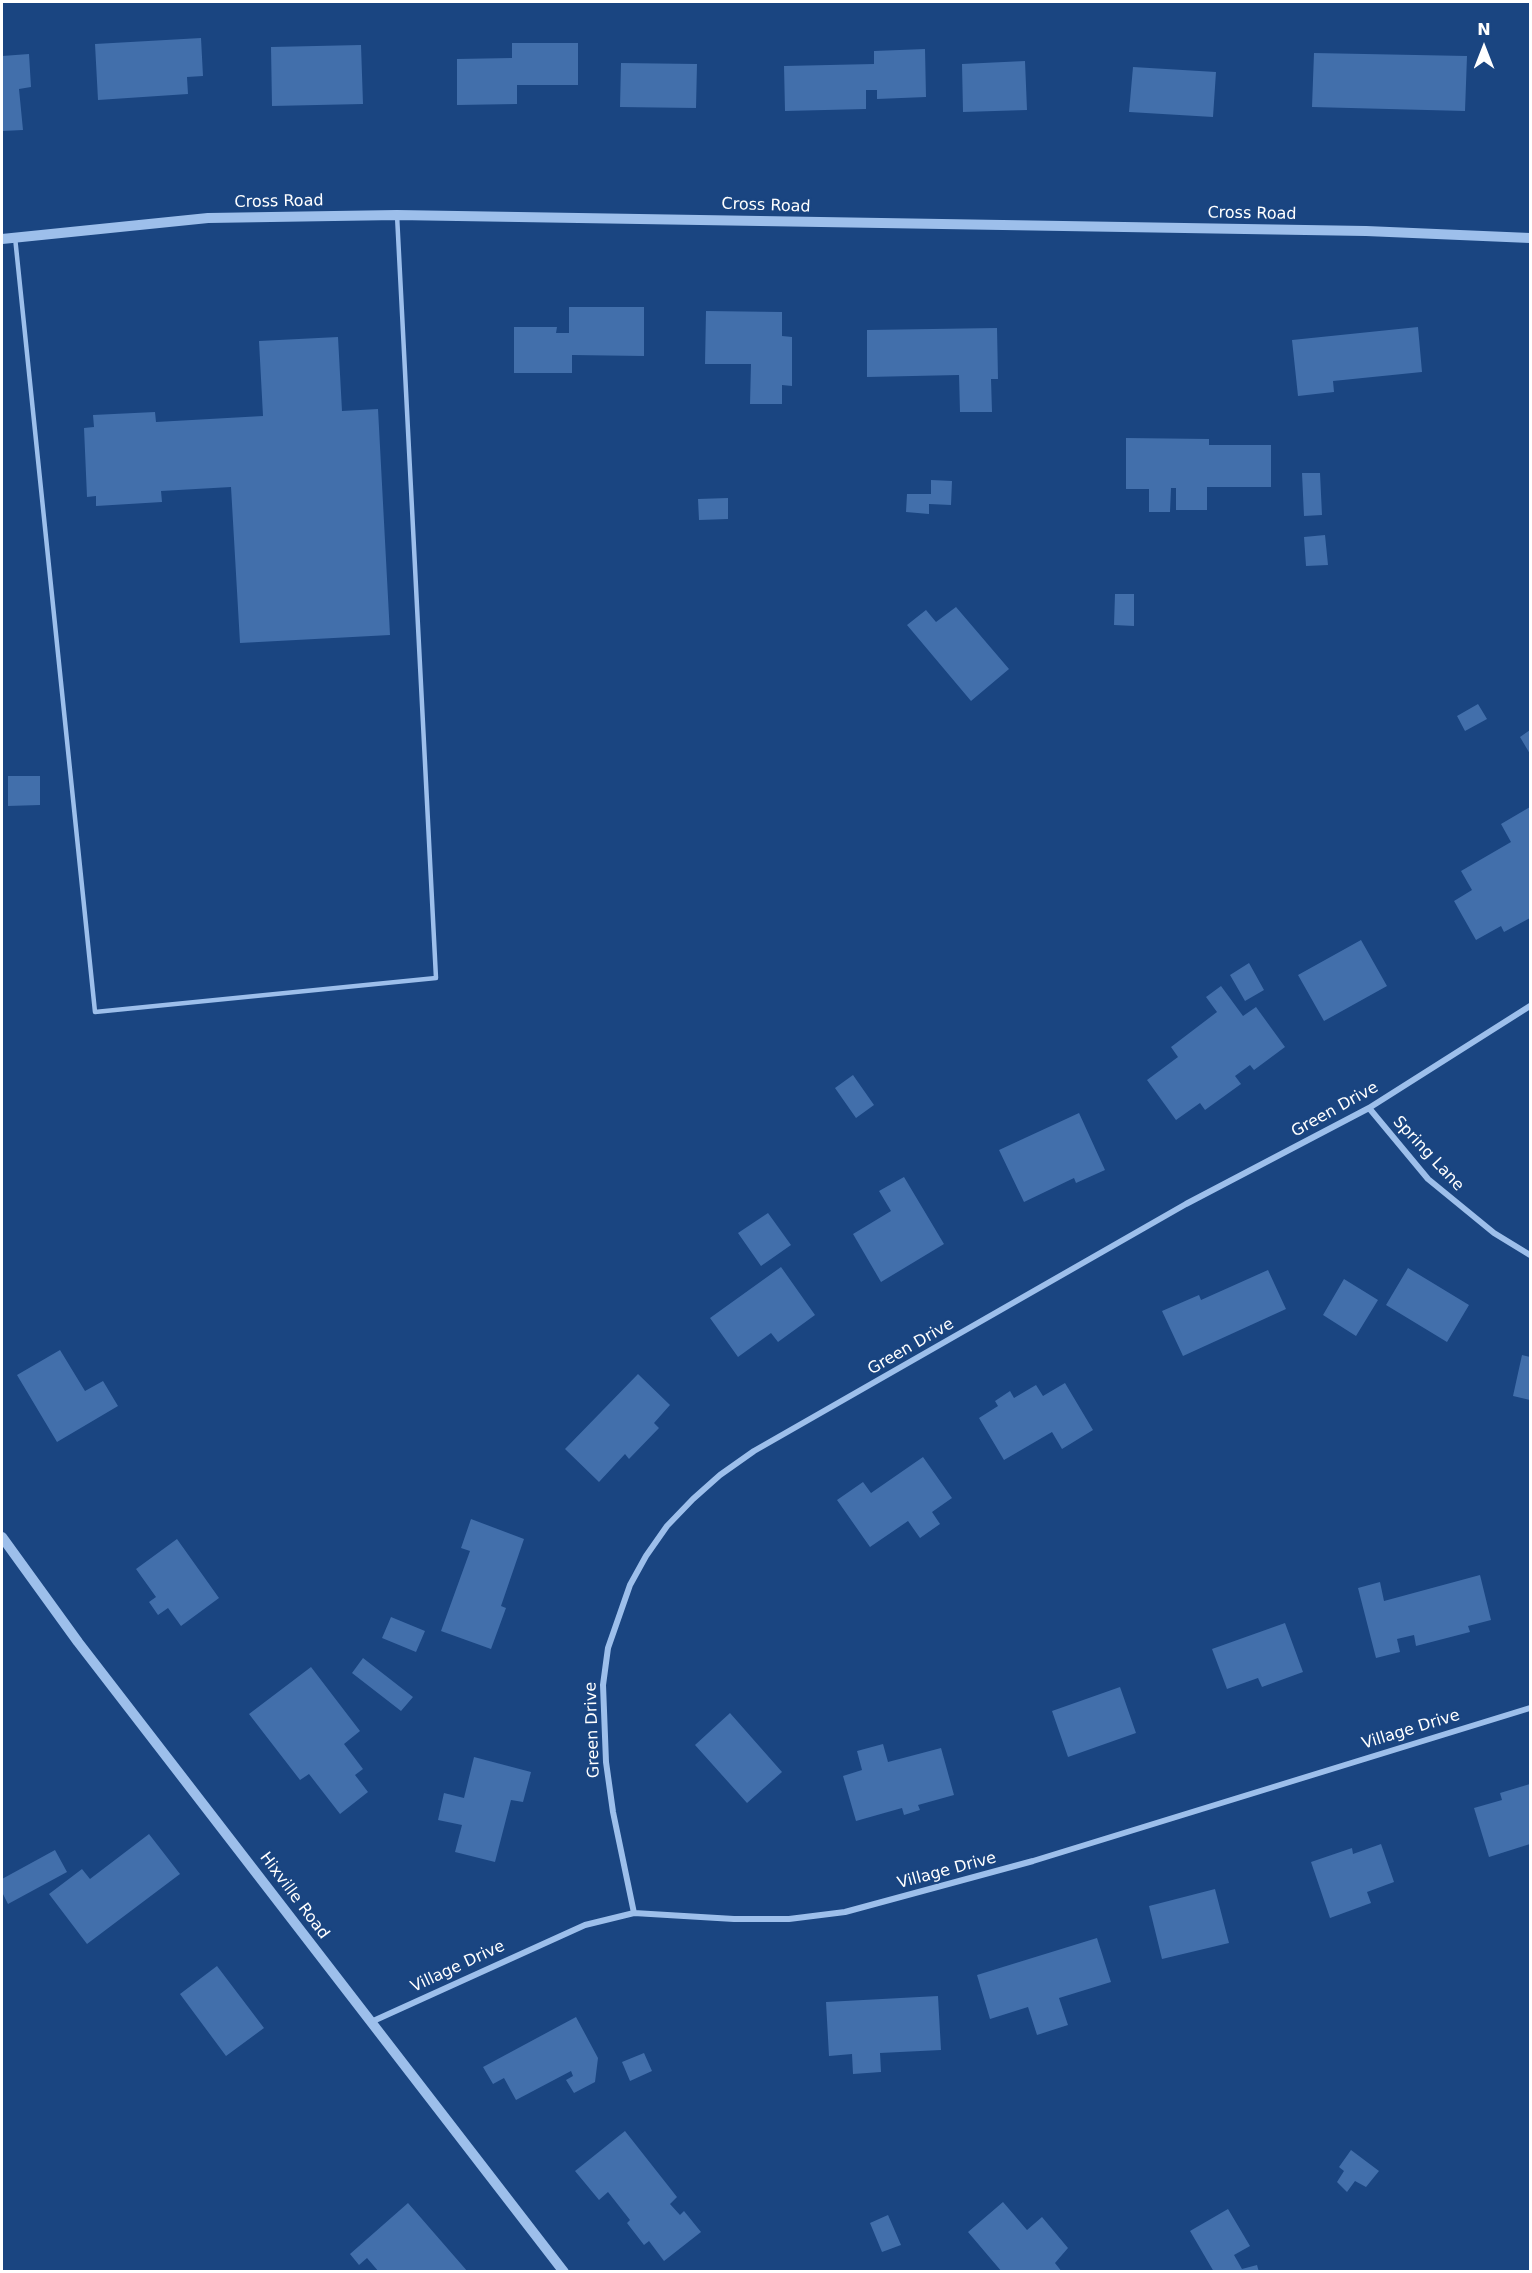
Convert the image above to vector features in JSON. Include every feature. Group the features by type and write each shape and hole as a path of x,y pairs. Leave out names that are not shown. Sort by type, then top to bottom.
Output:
{"street":[{"name":"Cross Road","path":"2,239 208,218 397,215 1366,231 1530,238"},
{"name":"Green Drive","path":"634,1913 613,1812 606,1762 603,1685 608,1648 617,1616 646,1556 667,1526 720,1475 754,1451 1186,1204 1369,1108 1530,1005"},
{"name":"Spring Lane","path":"1369,1108 1428,1179 1494,1233 1530,1255"},
{"name":"Hixville Road","path":"2,1537 78,1642 564,2271"},
{"name":"Village Drive","path":"371,2022 585,1925 634,1913 734,1919 789,1919 845,1912 1033,1861 1530,1708"}],"lane":[{"path":"15,237 95,1012 436,978 397,215"}],"building":[{"path":"201,38 203,76 187,77 188,94 98,100 95,44"},
{"path":"512,43 578,43 578,85 517,85 517,104 457,105 457,59 512,58"},
{"path":"361,45 363,104 272,106 271,47"},
{"path":"925,49 926,97 877,99 877,90 866,90 866,109 785,111 784,66 874,64 874,51"},
{"path":"1314,53 1467,56 1465,111 1312,107"},
{"path":"29,54 31,87 19,89 23,130 2,131 2,56"},
{"path":"1025,61 1027,110 963,112 962,64"},
{"path":"621,63 697,64 696,108 620,107"},
{"path":"1133,67 1216,72 1213,117 1129,112"},
{"path":"569,307 644,307 644,356 572,355 572,373 514,373 514,327 557,327 556,333 569,333"},
{"path":"706,311 782,312 782,336 792,337 792,386 782,385 782,404 750,404 751,364 705,364"},
{"path":"1418,327 1422,372 1333,381 1334,392 1298,396 1292,340"},
{"path":"997,328 998,379 991,379 992,412 960,412 959,375 867,377 867,330"},
{"path":"338,337 342,411 378,409 390,635 240,643 231,487 161,491 162,502 96,506 96,496 87,497 84,428 94,427 93,415 155,412 156,422 263,416 259,341"},
{"path":"1126,438 1209,439 1209,445 1271,445 1271,487 1207,487 1207,510 1176,510 1176,488 1171,488 1170,512 1149,512 1149,489 1126,489"},
{"path":"1302,473 1320,473 1322,515 1304,516"},
{"path":"931,480 952,481 951,505 929,504 929,514 906,512 907,494 931,494"},
{"path":"728,498 728,519 699,520 698,499"},
{"path":"1325,535 1328,565 1306,566 1304,537"},
{"path":"1115,594 1134,594 1134,626 1114,625"},
{"path":"956,607 1009,669 971,701 907,625 926,610 936,622"},
{"path":"1478,704 1487,719 1465,731 1457,716"},
{"path":"1530,730 1530,754 1520,737"},
{"path":"8,776 40,776 40,805 8,806"},
{"path":"1530,807 1530,918 1504,932 1501,926 1476,940 1454,901 1472,890 1461,871 1511,842 1501,824"},
{"path":"1361,940 1387,986 1324,1021 1298,975"},
{"path":"1249,963 1264,990 1245,1001 1230,975"},
{"path":"1221,986 1243,1016 1256,1007 1285,1047 1254,1070 1250,1065 1235,1076 1241,1084 1205,1110 1200,1103 1176,1120 1147,1080 1178,1057 1171,1047 1217,1012 1206,997"},
{"path":"853,1075 874,1105 856,1118 835,1088"},
{"path":"1079,1113 1105,1170 1076,1183 1074,1178 1024,1202 999,1150"},
{"path":"904,1177 944,1244 881,1282 853,1234 891,1211 879,1191"},
{"path":"768,1213 791,1245 761,1266 738,1233"},
{"path":"781,1267 815,1315 778,1342 771,1333 738,1357 710,1318"},
{"path":"1408,1268 1469,1305 1447,1342 1386,1305"},
{"path":"1268,1270 1286,1309 1183,1356 1162,1311 1199,1295 1201,1300"},
{"path":"1344,1279 1378,1300 1356,1336 1323,1315"},
{"path":"60,1350 85,1391 103,1381 118,1406 57,1442 17,1375"},
{"path":"1522,1355 1530,1357 1530,1400 1513,1396"},
{"path":"638,1374 670,1405 654,1423 659,1428 629,1459 625,1454 599,1482 565,1449"},
{"path":"1065,1383 1093,1430 1062,1449 1052,1432 1004,1460 979,1418 998,1406 995,1401 1010,1391 1014,1398 1036,1385 1043,1396"},
{"path":"923,1457 952,1498 932,1512 940,1524 920,1538 908,1521 870,1547 837,1500 863,1482 871,1493"},
{"path":"471,1519 524,1539 501,1606 506,1608 491,1649 441,1631 470,1551 461,1548"},
{"path":"177,1539 219,1598 181,1626 168,1608 158,1615 149,1602 156,1597 136,1569"},
{"path":"1480,1575 1491,1620 1468,1626 1470,1632 1416,1646 1414,1635 1397,1639 1400,1652 1376,1658 1358,1588 1380,1582 1384,1601"},
{"path":"391,1617 425,1631 416,1652 382,1638"},
{"path":"1285,1623 1303,1672 1262,1687 1258,1678 1227,1689 1212,1649"},
{"path":"363,1658 413,1697 401,1711 352,1673"},
{"path":"311,1667 360,1731 344,1744 363,1769 355,1775 368,1792 340,1814 309,1774 300,1780 249,1714"},
{"path":"1120,1687 1136,1733 1068,1757 1052,1711"},
{"path":"730,1713 782,1772 747,1803 695,1745"},
{"path":"883,1744 888,1762 941,1748 954,1795 918,1805 920,1810 904,1815 902,1808 856,1821 843,1776 862,1770 857,1751"},
{"path":"474,1757 531,1772 523,1802 511,1800 495,1862 455,1852 462,1825 438,1820 444,1793 464,1798"},
{"path":"1530,1784 1530,1844 1489,1857 1474,1808 1502,1800 1500,1793"},
{"path":"149,1834 180,1874 87,1944 49,1894 82,1869 90,1879"},
{"path":"1381,1844 1394,1882 1367,1892 1371,1903 1330,1918 1311,1862 1352,1848 1353,1854"},
{"path":"55,1850 67,1872 8,1904 2,1892 2,1879"},
{"path":"1215,1889 1229,1943 1162,1959 1149,1906"},
{"path":"1097,1938 1111,1982 1059,1998 1068,2025 1037,2035 1028,2007 990,2019 977,1975"},
{"path":"217,1966 264,2028 226,2056 180,1994"},
{"path":"938,1996 941,2050 880,2053 881,2072 853,2074 852,2054 829,2056 826,2002"},
{"path":"576,2017 598,2058 595,2082 574,2093 566,2080 573,2076 571,2071 516,2100 504,2078 493,2084 483,2067"},
{"path":"644,2053 652,2071 630,2081 622,2062"},
{"path":"625,2131 677,2197 670,2204 680,2215 684,2211 701,2232 664,2261 649,2241 644,2245 627,2223 630,2220 608,2192 599,2200 575,2171"},
{"path":"1351,2150 1379,2171 1366,2187 1355,2181 1347,2192 1337,2182 1344,2171 1339,2167"},
{"path":"1003,2202 1027,2230 1042,2217 1068,2248 1055,2263 1062,2272 1002,2272 968,2232"},
{"path":"408,2203 468,2272 379,2272 367,2258 359,2265 350,2254"},
{"path":"1228,2209 1250,2246 1234,2255 1242,2269 1257,2265 1259,2272 1214,2272 1190,2231"},
{"path":"888,2215 901,2245 882,2252 870,2223"}]}
